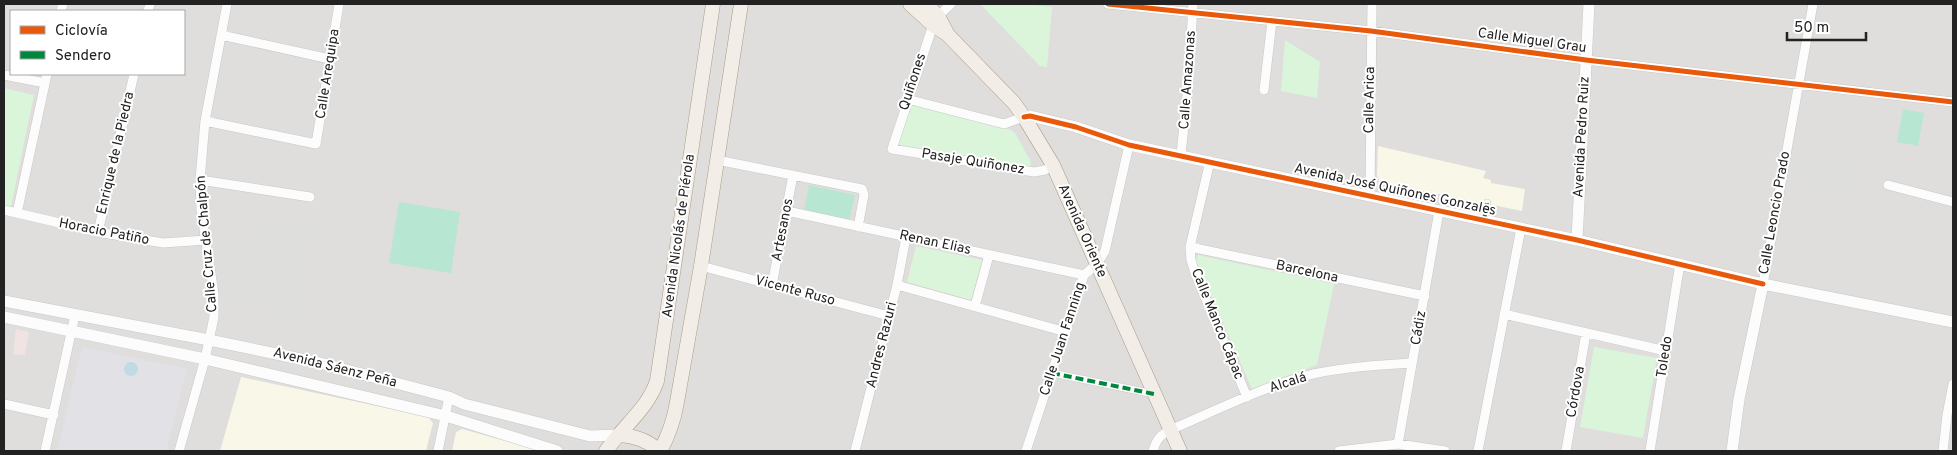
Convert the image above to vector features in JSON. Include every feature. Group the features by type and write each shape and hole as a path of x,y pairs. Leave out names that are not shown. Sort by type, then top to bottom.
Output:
{"main road":[{"name":"Avenida Nicolás de Piérola","path":"606,451 648,401 657,381 713,4"},
{"name":"Avenida Nicolás de Piérola","path":"660,451 668,437 674,420 701,266 741,4"},
{"name":"Avenida Oriente","path":"910,4 935,20"},
{"name":"Avenida Oriente","path":"926,4 935,20 947,34 1014,103 1053,165 1180,451"},
{"name":"Avenida Sáenz Peña","path":"618,435 636,437 660,451"}],"street":[{"name":"Calle Cruz de Chalpón","path":"179,451 205,359 214,317 214,294 201,209 200,180 205,121 227,4"},
{"name":"Calle Arequipa","path":"205,121 316,144 339,4"},
{"path":"935,20 951,4"},
{"name":"Calle Miguel Grau","path":"1108,4 1192,9 1272,21 1371,31 1586,60 1953,102"},
{"name":"Calle Arica","path":"1370,196 1372,4"},
{"name":"Avenida Pedro Ruiz","path":"1577,240 1589,4"},
{"name":"Calle Leoncio Prado","path":"1732,451 1739,399 1763,284 1813,4"},
{"name":"Calle Amazonas","path":"1181,155 1190,75 1192,9"},
{"name":"Quiñones","path":"892,149 907,99 935,20"},
{"path":"1264,90 1272,21"},
{"path":"221,35 330,59"},
{"path":"4,75 46,78 17,213"},
{"name":"Enrique de la Piedra","path":"98,232 134,75"},
{"path":"907,99 1004,124 1024,117"},
{"name":"Avenida José Quiñones Gonzales","path":"1024,117 1030,116 1076,127 1129,145 1577,240 1763,284 1953,322"},
{"name":"Calle Juan Fanning","path":"1026,451 1084,275 1097,264 1105,251 1129,145"},
{"name":"Pasaje Quiñonez","path":"892,149 1034,172 1045,170 1053,165"},
{"path":"718,160 862,189 864,195 858,227"},
{"name":"Calle Manco Cápac","path":"1210,162 1190,247 1191,260 1247,397"},
{"name":"Artesanos","path":"772,285 793,175"},
{"path":"200,180 310,198"},
{"path":"1888,185 1953,202"},
{"path":"1484,220 1487,203"},
{"name":"Horacio Patiño","path":"4,210 98,232 163,243 206,240"},
{"name":"Renan Elias","path":"787,211 1084,275"},
{"name":"Cádiz","path":"1398,444 1439,211"},
{"path":"1478,451 1521,228"},
{"name":"Andres Razuri","path":"855,451 897,284 906,237"},
{"name":"Barcelona","path":"1190,247 1425,296"},
{"path":"975,306 989,255"},
{"name":"Toledo","path":"1650,451 1680,263"},
{"name":"Vicente Ruso","path":"701,266 889,316"},
{"path":"897,284 1066,332"},
{"name":"Avenida Sáenz Peña","path":"4,301 320,363 449,397 464,404 566,431 590,436 618,435"},
{"path":"1504,314 1666,351"},
{"path":"46,451 76,315"},
{"name":"Avenida Sáenz Peña","path":"4,317 205,359 446,416 557,451"},
{"name":"Córdova","path":"1566,451 1586,333"},
{"name":"Alcalá","path":"1170,430 1247,397 1313,374 1370,366 1412,363"},
{"path":"1052,373 1154,394"},
{"path":"1943,451 1953,384"},
{"path":"438,451 449,397"},
{"path":"4,404 54,415"},
{"path":"1153,451 1156,440 1170,430"},
{"path":"1339,451 1398,444 1445,451"}],"shaded area":[{"path":"4,4 1953,4 1953,451 4,451"},
{"path":"1378,146 1486,171 1483,178 1491,180 1491,183 1525,189 1522,211 1380,182 1377,175"},
{"path":"1800,149 1863,163 1857,194 1795,181"},
{"path":"315,221 298,316 227,305 217,237"},
{"path":"16,329 29,332 25,355 13,354"},
{"path":"82,347 187,369 166,451 57,451"},
{"path":"241,377 428,417 433,423 426,451 220,451"},
{"path":"462,429 541,451 452,451 456,432"}],"green space":[{"path":"980,4 1023,4 1052,7 1047,67 1040,66"},
{"path":"1285,40 1320,62 1317,98 1281,91"},
{"path":"4,88 34,95 11,206 4,205"},
{"path":"912,103 1011,130 1015,133 1031,162 1030,167 899,148 897,145 909,105"},
{"path":"1903,109 1924,113 1918,146 1897,142"},
{"path":"809,185 855,195 849,220 804,211"},
{"path":"399,202 460,212 451,273 389,263"},
{"path":"916,246 982,260 971,300 907,282"},
{"path":"1198,255 1334,284 1317,365 1252,389 1196,261"},
{"path":"1594,347 1657,358 1643,438 1580,427"}],"water":[{"path":"131,362 136,364 138,369 136,374 131,376 126,374 124,369 126,364"}],"marked path":[{"path":"1484,220 1487,203"},
{"path":"1052,373 1154,394"}],"cycle path":[{"path":"1108,4 1371,31 1586,60 1953,102"},
{"path":"1024,117 1030,116 1076,127 1129,145 1577,240 1763,284"}]}
